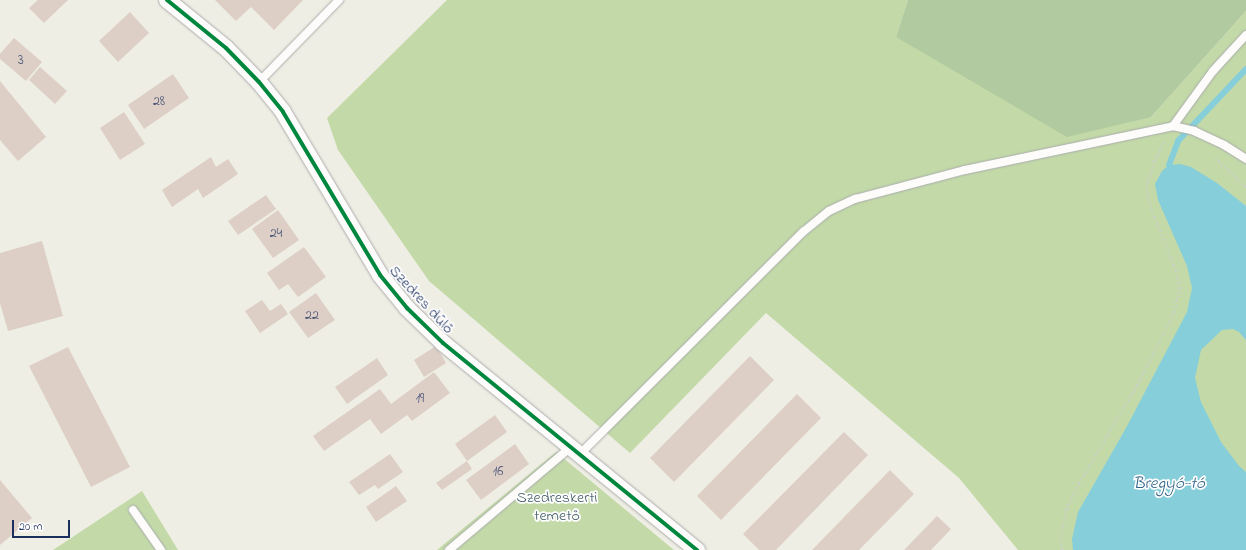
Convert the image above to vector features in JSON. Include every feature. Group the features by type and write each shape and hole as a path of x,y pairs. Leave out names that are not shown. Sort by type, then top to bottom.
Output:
{"street":[{"name":"Szedres dűlő","path":"167,0 226,48 259,82 283,112 380,275 407,308 443,343 697,550"}],"lane":[{"path":"259,82 339,0"},
{"path":"1173,126 1213,71 1246,35"},
{"path":"450,550 576,451 803,232 829,211 855,198 965,170 1173,126 1185,127 1194,131 1224,145 1246,159"},
{"path":"132,510 161,550"}],"path":[{"path":"1062,550 1060,538 1066,509 1079,483 1137,385 1174,312 1180,287 1175,269 1150,206 1146,186 1154,161 1173,126"}],"green space":[{"path":"447,0 908,0 896,37 1151,117 1246,11 1246,550 1018,550 959,478 766,313 630,453 429,281 338,150 327,118"},
{"path":"908,0 1246,0 1246,11 1151,117 1067,137 896,37"},
{"name":"Szedreskerti temető","path":"556,452 674,550 437,550"},
{"path":"142,491 178,550 53,550"}],"water":[{"name":"Bregyó-tó","path":"1180,164 1191,167 1217,183 1246,206 1246,340 1239,332 1233,329 1222,330 1201,350 1195,378 1201,402 1221,442 1239,466 1246,472 1246,550 1073,550 1072,539 1078,512 1126,428 1187,312 1192,288 1187,266 1158,200 1155,184 1162,171 1169,165"}],"building":[{"path":"38,0 68,0 44,23 29,8"},
{"path":"215,0 303,0 274,30 251,7 236,21"},
{"path":"130,12 149,33 118,62 99,41"},
{"path":"14,38 42,62 26,81 0,59 0,54"},
{"path":"40,67 67,91 55,104 29,80"},
{"path":"173,74 189,98 144,129 128,105"},
{"path":"0,81 46,137 18,161 0,140"},
{"path":"124,112 145,144 120,160 100,128"},
{"path":"211,157 216,167 228,159 238,174 203,198 198,189 172,207 162,190"},
{"path":"266,195 276,209 238,235 228,221"},
{"path":"278,210 299,240 273,258 252,229"},
{"path":"42,241 63,316 8,331 0,303 0,253"},
{"path":"304,247 326,277 298,297 288,284 279,290 267,273"},
{"path":"316,293 335,320 308,338 289,312"},
{"path":"262,300 270,311 281,304 288,314 260,333 245,311"},
{"path":"436,346 446,363 424,377 414,360"},
{"path":"68,347 130,467 91,487 29,366"},
{"path":"750,356 774,380 674,482 650,458"},
{"path":"377,358 388,375 347,404 335,387"},
{"path":"434,372 450,393 412,421 407,415 381,434 370,419 324,451 313,436 380,389 391,404"},
{"path":"797,394 821,418 721,520 697,496"},
{"path":"495,415 507,432 467,461 455,444"},
{"path":"844,432 868,455 776,550 759,550 743,534"},
{"path":"515,444 529,464 481,500 466,480"},
{"path":"390,454 403,472 378,489 375,485 359,495 349,482"},
{"path":"467,461 472,469 442,490 436,483"},
{"path":"890,470 914,494 859,550 812,550"},
{"path":"0,480 32,518 0,545"},
{"path":"396,486 407,501 376,522 366,507"},
{"path":"937,516 951,529 931,550 904,550"}],"waterway":[{"path":"1169,165 1178,141 1246,69"}],"cycle path":[{"path":"167,0 226,48 259,82 283,112 380,275 407,308 443,343 697,550"}]}
